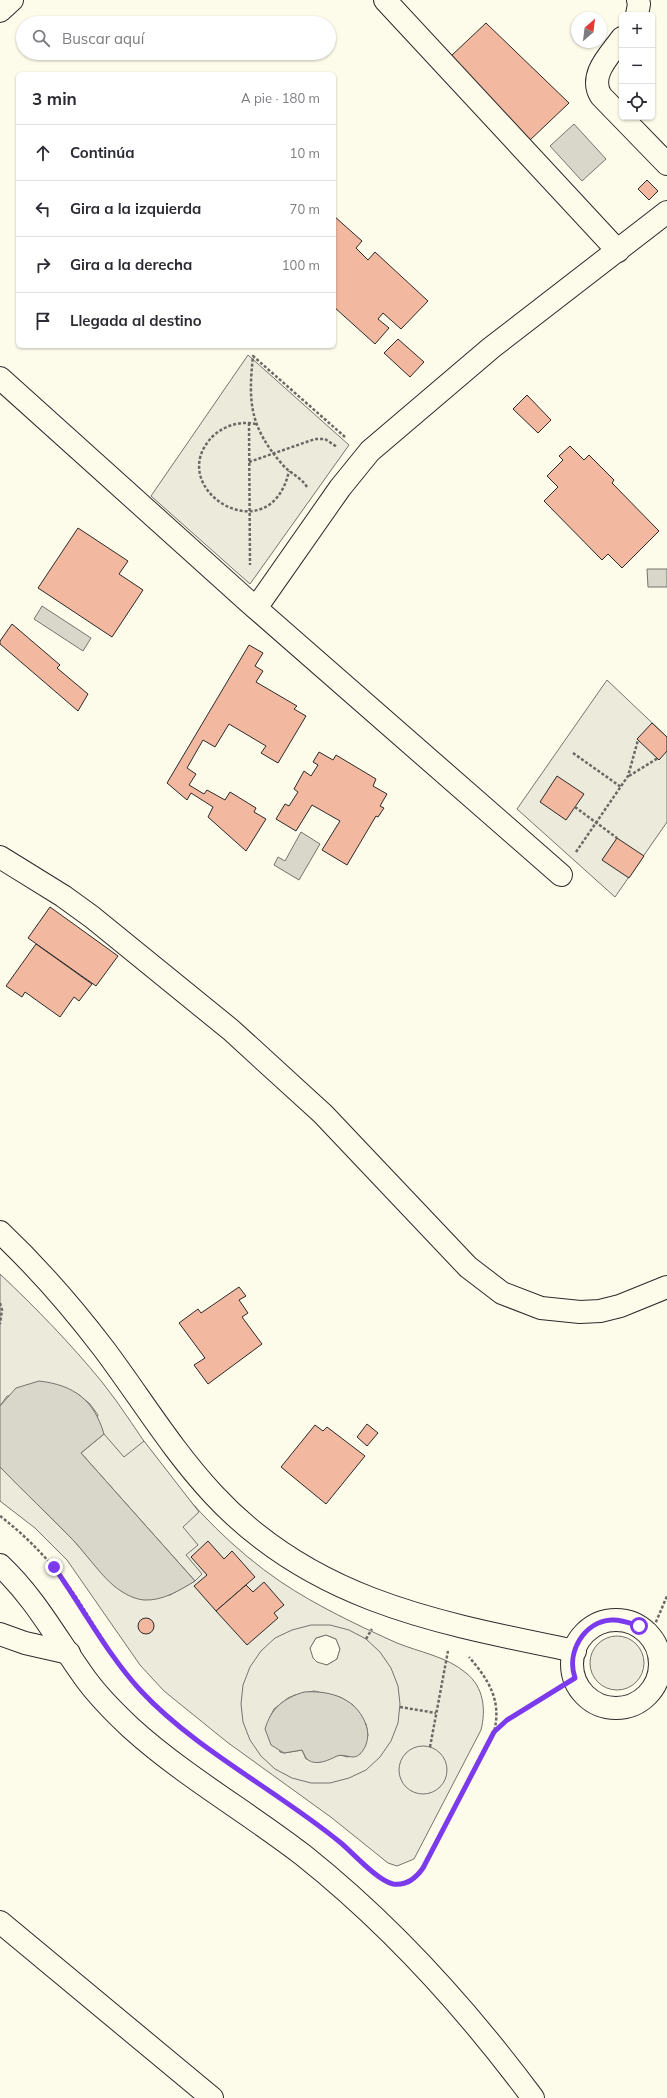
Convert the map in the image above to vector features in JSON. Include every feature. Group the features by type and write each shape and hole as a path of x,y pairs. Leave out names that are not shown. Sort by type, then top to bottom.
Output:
{"street":[{"path":"0,11 12,0"},
{"path":"385,0 618,251"},
{"path":"638,0 638,12"},
{"path":"619,42 599,72 596,83 597,90 601,96 667,164"},
{"path":"253,605 351,474 387,435 490,348 667,212"},
{"path":"0,378 253,605 561,875"},
{"path":"0,857 63,896 92,917 231,1030 324,1114 468,1267 502,1293 541,1308 580,1312 600,1311 620,1306 667,1287"},
{"path":"0,1232 64,1298 185,1460 229,1510 286,1556 315,1574 374,1600 437,1621 575,1651"},
{"path":"0,1565 14,1578 36,1604 85,1678 105,1702 158,1752 303,1856 383,1925 460,2005 491,2042 533,2098"},
{"path":"611,1620 626,1621 639,1626 650,1636 657,1648 660,1662 658,1676 652,1688 643,1699 630,1706 616,1708 601,1705 588,1698 578,1687 572,1658 575,1651 576,1644 585,1632 598,1624 611,1620"},
{"path":"0,1634 25,1643 69,1653"},
{"path":"0,1922 212,2098"}],"path":[{"path":"317,521 307,488 275,453 256,424 249,393 253,356 366,456"},
{"path":"256,424 249,423 232,425 219,430 206,446 200,466 202,480 208,492 218,502 230,509 244,511 258,510 270,504 280,494 286,482 289,470"},
{"path":"249,423 253,605"},
{"path":"250,462 315,439 325,439 338,448 351,474"},
{"path":"561,875 628,776 638,740"},
{"path":"573,753 621,787"},
{"path":"628,776 658,758"},
{"path":"575,807 617,838"},
{"path":"0,1303 2,1310 0,1324"},
{"path":"0,1516 35,1546 54,1567 127,1674 160,1709 209,1748 305,1814 386,1881 393,1884 407,1883 419,1874 494,1732 498,1711 493,1690 465,1652"},
{"path":"650,1636 667,1596"},
{"path":"430,1747 451,1637 437,1621"},
{"path":"494,1732 507,1720 575,1678"},
{"path":"400,1707 436,1713"}],"shaded area":[{"path":"574,124 606,159 582,181 550,146"},
{"path":"248,355 349,445 250,584 151,496"},
{"path":"647,569 667,569 667,587 648,587"},
{"path":"42,606 91,638 83,651 34,619"},
{"path":"607,680 667,737 667,822 615,897 517,809"},
{"path":"301,832 320,844 299,880 274,865 278,857 285,861"},
{"path":"0,1274 53,1326 102,1382 160,1464 201,1513 247,1556 281,1582 323,1607 397,1643 433,1655 451,1663 459,1667 472,1679 477,1685 482,1699 483,1722 481,1730 414,1859 397,1866 388,1863 332,1818 227,1742 164,1691 140,1665 67,1560 35,1528 0,1501 0,1467 75,1542 106,1578 123,1592 133,1597 170,1595 195,1581 81,1453 98,1415 90,1404 78,1394 7,1396 0,1406","holes":["326,1635 336,1639 340,1649 337,1659 327,1665 317,1662 313,1658 310,1648 316,1638"]},
{"path":"39,1381 63,1386 81,1396 88,1403 95,1412 104,1434 81,1453 195,1581 165,1597 158,1599 144,1600 132,1597 125,1593 114,1586 98,1570 73,1540 0,1467 0,1406 16,1388"},
{"path":"104,1434 124,1457 144,1441 199,1512 183,1527 198,1545 186,1555 202,1574 195,1581 81,1453"},
{"path":"311,1625 330,1625 349,1630 366,1639 380,1652 391,1668 398,1686 400,1704 398,1723 391,1741 380,1757 366,1770 349,1778 330,1783 311,1783 292,1778 275,1769 261,1756 250,1740 243,1722 241,1704 243,1685 250,1667 261,1651 275,1638 292,1630","holes":["326,1635 336,1639 340,1649 337,1659 327,1665 317,1662 313,1658 310,1648 316,1638","314,1691 340,1697 353,1705 366,1724 368,1735 364,1748 348,1757 340,1755 306,1759 302,1750 284,1753 280,1752 270,1717 274,1709 288,1698"]},
{"path":"612,1636 622,1636 632,1640 640,1648 644,1658 644,1668 640,1678 632,1686 622,1690 612,1690 602,1686 594,1678 590,1668 590,1658 594,1648 602,1640"},
{"path":"304,1692 324,1693 343,1698 358,1710 368,1731 366,1745 360,1754 355,1757 340,1755 323,1762 312,1762 305,1757 302,1750 284,1753 271,1745 265,1729 271,1715 284,1701"},
{"path":"423,1746 432,1748 440,1753 445,1761 447,1770 445,1779 440,1787 432,1792 423,1794 414,1792 406,1787 401,1779 399,1770 401,1761 406,1753 414,1748"}],"building":[{"path":"486,23 569,103 529,141 451,56"},
{"path":"647,180 658,191 649,200 638,189"},
{"path":"336,218 362,241 356,248 368,260 375,252 428,301 401,329 383,313 378,319 389,328 375,344 336,309"},
{"path":"398,339 424,362 410,377 384,353"},
{"path":"527,395 551,420 538,433 513,409"},
{"path":"570,446 584,460 589,455 614,480 612,483 659,531 622,568 608,554 602,560 544,501 558,487 547,476 563,460 559,456"},
{"path":"78,528 128,561 119,574 143,590 112,637 38,588"},
{"path":"12,624 60,665 57,668 88,694 78,711 0,644 0,641"},
{"path":"249,645 263,653 255,666 263,671 256,682 297,706 294,709 306,716 278,763 261,753 266,746 229,724 215,747 203,740 187,768 196,774 189,785 204,794 207,790 225,800 230,792 256,808 254,812 266,819 246,851 208,817 213,807 191,793 187,800 167,783"},
{"path":"652,723 667,737 667,751 659,760 637,739"},
{"path":"319,752 333,760 336,755 376,779 373,786 387,794 380,806 384,808 378,817 376,816 347,865 322,850 340,821 312,805 296,831 276,819 285,804 289,806 298,792 294,789 304,771 311,776 318,765 313,762"},
{"path":"557,776 584,794 566,820 540,802"},
{"path":"617,838 644,856 629,878 602,860"},
{"path":"50,907 118,956 96,986 28,938"},
{"path":"36,944 92,984 79,1001 74,997 60,1017 25,992 22,997 6,986"},
{"path":"239,1287 246,1296 239,1300 248,1313 242,1317 262,1344 208,1384 194,1365 205,1358 179,1323 198,1309 201,1313"},
{"path":"367,1424 378,1433 367,1446 357,1437"},
{"path":"315,1425 323,1431 327,1427 365,1456 326,1504 281,1467"},
{"path":"208,1541 224,1559 232,1551 255,1577 216,1611 194,1586 207,1575 191,1557"},
{"path":"264,1582 284,1605 274,1613 278,1618 247,1645 216,1611 246,1585 253,1592"},
{"path":"146,1618 153,1623 154,1626 149,1633 146,1634 139,1629 138,1626 143,1619"}],"route":[{"path":"54,1567 76,1597 127,1674 160,1709 209,1748 305,1814 360,1859 378,1876 393,1884 407,1883 419,1874 423,1868 494,1732 507,1720 575,1678 572,1658 576,1644 585,1632 598,1624 611,1620 626,1621 639,1626"}]}
